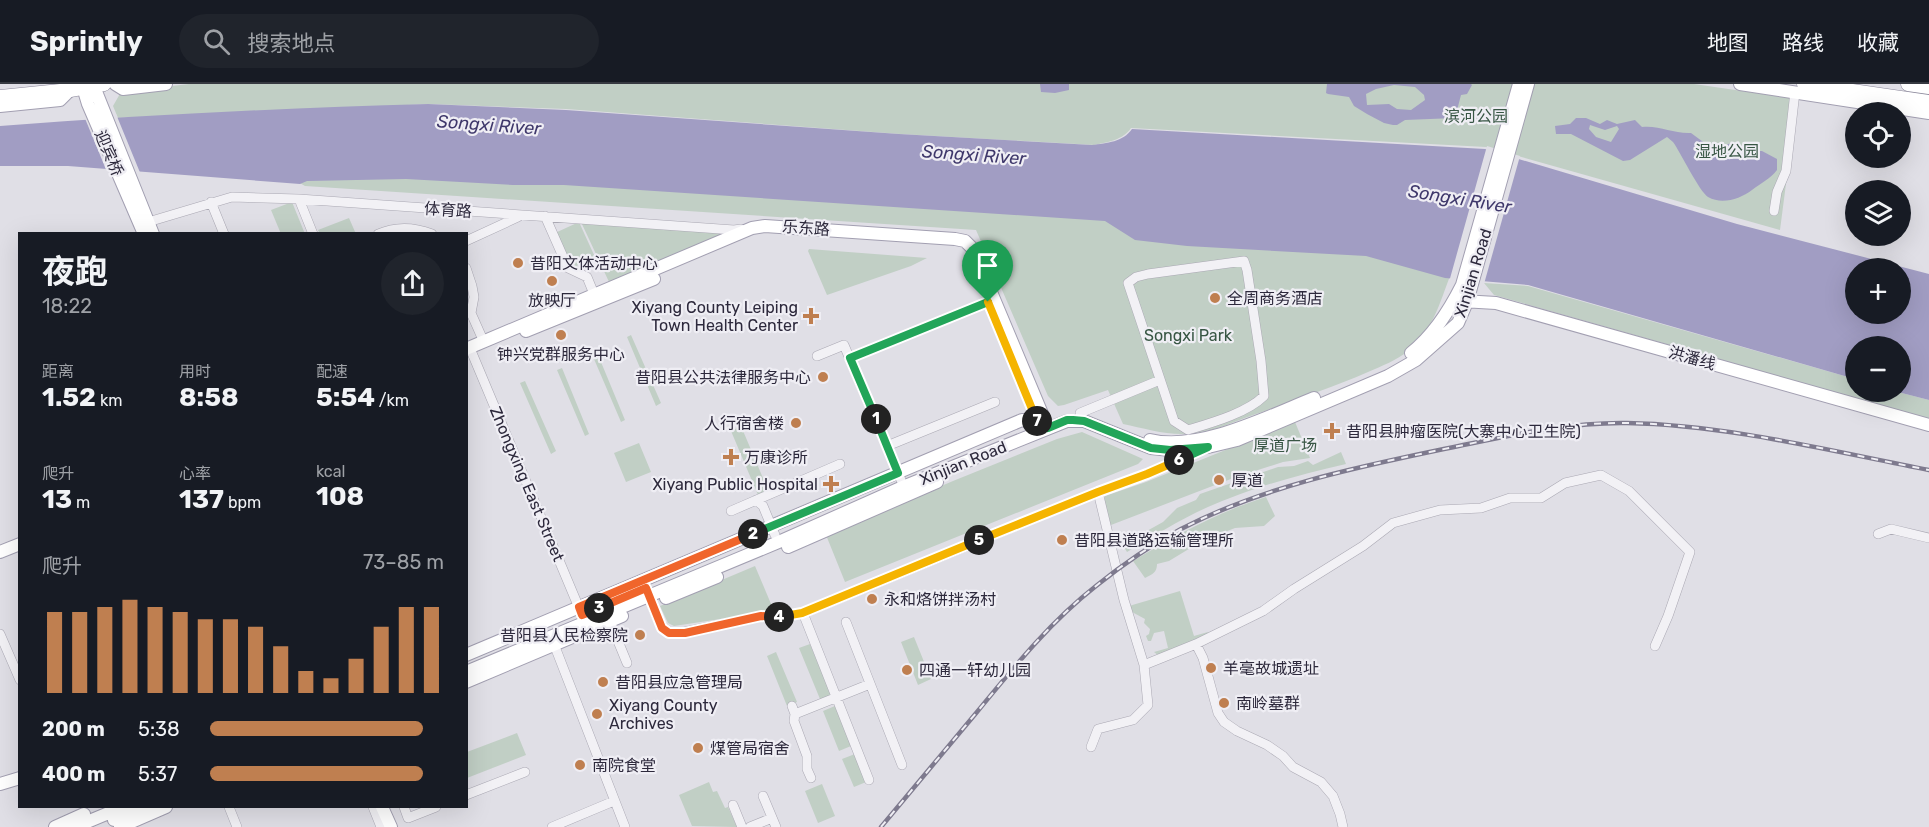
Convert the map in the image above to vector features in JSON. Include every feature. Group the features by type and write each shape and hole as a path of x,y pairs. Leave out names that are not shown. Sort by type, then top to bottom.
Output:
{"highway":[{"path":"1908,84 1929,87"},
{"path":"0,97 87,86"},
{"path":"1799,88 1929,102"}],"main road":[{"path":"115,84 123,89 166,84"},
{"name":"Xinjian Road","path":"468,671 551,642 605,619 773,531 900,476 1043,425 1067,420 1084,421 1151,448 1170,450 1208,447 1237,440 1388,376 1416,360 1458,323 1461,301 1509,133 1519,84"},
{"name":"Xinjian Road","path":"1509,133 1528,84"},
{"path":"1740,84 1799,88 1929,113"},
{"path":"0,106 60,100 87,86"},
{"name":"迎宾桥","path":"87,86 144,229"},
{"name":"乐东路","path":"468,352 483,340 752,228 765,226 955,239 965,241 973,249 1043,425"},
{"name":"乐东路","path":"468,352 637,286 749,238 768,233 963,248 1043,425"},
{"name":"Xinjian Road","path":"468,662 581,611 649,596 1043,425 1063,413 1080,413 1153,441 1189,441 1233,431 1383,370 1412,353 1461,301"},
{"name":"洪潘线","path":"1461,301 1496,303 1929,425"},
{"path":"468,654 581,611 773,531"},
{"path":"0,552 18,545"},
{"path":"468,681 551,642"},
{"path":"0,784 18,779"},
{"path":"55,827 100,808"},
{"path":"75,827 121,808"},
{"path":"96,827 142,808"},
{"path":"120,827 164,808"},
{"path":"382,808 391,827"},
{"path":"390,808 398,827"}],"street":[{"path":"1774,211 1777,192 1786,171 1799,88"},
{"name":"体育路","path":"144,229 211,202 232,197 299,199 734,230 752,228"},
{"path":"299,199 312,232"},
{"path":"211,202 223,232"},
{"path":"468,240 521,215"},
{"path":"544,216 567,268 586,277 594,294"},
{"path":"383,232 412,228 425,232"},
{"path":"1244,261 1261,361 1264,396 1224,418 1188,430 1174,421 1160,380 1128,283 1136,277 1148,274 1244,261"},
{"path":"468,274 474,297 471,313 483,340"},
{"path":"850,358 988,302"},
{"path":"817,356 844,345 900,476"},
{"name":"Zhongxing East Street","path":"468,352 581,611"},
{"path":"1080,413 1160,380"},
{"path":"887,446 995,402"},
{"path":"649,596 662,628 675,634 761,616 781,617 802,613 1147,474 1208,447"},
{"path":"731,511 840,464"},
{"path":"1144,665 1196,644 1263,611 1363,546 1393,523 1440,510 1481,508 1510,498 1541,498 1565,483 1600,475 1629,491 1690,552 1655,646"},
{"path":"1091,747 1098,729 1133,720 1148,705 1144,665 1124,600 1098,492"},
{"path":"756,500 763,506 773,531"},
{"path":"1878,534 1889,532 1929,538"},
{"path":"802,613 869,780"},
{"path":"605,619 611,624 627,663"},
{"path":"846,622 902,765"},
{"path":"0,634 18,675"},
{"path":"551,642 625,827"},
{"path":"1196,644 1203,658 1218,713 1224,722 1237,731 1267,745 1283,756 1293,767 1321,782 1333,796 1343,827"},
{"path":"811,778 807,769 807,756 794,722 794,710 837,698 870,684"},
{"path":"468,794 525,772"},
{"path":"750,827 774,822 763,795"},
{"path":"552,827 614,801"},
{"path":"732,805 742,827"},
{"path":"229,808 237,827"},
{"path":"373,808 381,827"},
{"path":"404,808 408,818 433,808"}],"green space":[{"name":"滨河公园","path":"189,84 1694,84 1797,99 1780,230 1486,147 1131,128 1119,138 1094,145 900,134 566,109 429,104 118,118 113,106 121,92"},
{"name":"Songxi Park","path":"405,176 978,204 1320,244 1450,276 1434,316 1423,335 1408,351 1394,360 1330,388 1216,428 1196,433 1170,433 1123,424 1108,390 1058,406 1048,396 976,230 305,186 298,182 307,179"},
{"path":"292,202 304,232 280,232 271,210"},
{"path":"349,218 355,232 319,232 318,230"},
{"path":"579,222 595,257 572,268 555,233"},
{"path":"581,222 732,232 610,284"},
{"path":"809,249 927,258 911,266 827,295"},
{"path":"1484,283 1528,286 1845,376 1845,395 1494,295"},
{"path":"631,335 661,403 656,406 627,337"},
{"path":"596,350 625,420 621,422 591,352"},
{"path":"562,368 589,434 585,436 557,370"},
{"path":"525,381 556,451 551,454 520,383"},
{"path":"1911,395 1929,400 1929,419 1869,402 1911,402"},
{"name":"厚道广场","path":"1295,422 1310,458 1283,462 1236,477 1111,525 1109,522 1106,515 1105,496 1146,482"},
{"path":"741,426 768,490 758,495 731,431"},
{"path":"1082,432 1143,459 1138,464 845,582 826,535 1057,439"},
{"path":"639,443 651,472 626,482 614,453"},
{"path":"1341,452 1346,464 1273,483 1217,503 1177,522 1127,552 1119,539 1136,537 1163,522 1177,508 1196,500 1200,494 1278,467 1294,466 1308,461 1313,465"},
{"path":"1266,497 1275,516 1264,526 1235,528 1202,541 1169,561 1157,564 1154,572 1145,578 1133,561 1198,525"},
{"path":"755,566 774,611 674,626 668,623 660,606"},
{"path":"1180,591 1194,636 1208,632 1206,636 1159,656 1154,652 1168,648 1164,631 1154,633 1151,641 1148,641 1146,636 1150,629 1144,623 1145,619 1132,612 1129,606"},
{"path":"914,637 931,679 918,685 901,642"},
{"path":"810,644 831,695 820,699 799,648"},
{"path":"776,652 797,702 787,706 767,656"},
{"path":"835,706 851,746 839,751 823,711"},
{"path":"517,733 526,755 468,778 468,752"},
{"path":"855,754 866,782 854,787 842,759"},
{"path":"709,782 713,792 717,791 725,808 728,807 737,827 692,826 679,795"},
{"path":"822,784 835,816 818,823 805,791"}],"water":[{"path":"1040,84 1069,84 1069,90 1055,93 1041,92"},
{"path":"1327,84 1472,85 1467,94 1461,95 1455,118 1405,120 1397,125 1384,123 1367,114 1354,106 1349,97 1326,93","holes":["1394,85 1415,87 1424,95 1425,100 1411,110 1397,109 1389,104 1367,105 1366,94 1376,89"]},
{"name":"Songxi River","path":"428,104 566,110 899,134 1092,145 1124,137 1132,129 1485,149 1737,224 1868,258 1845,258 1845,324 1911,324 1911,269 1929,274 1929,400 1911,395 1911,336 1845,336 1845,376 1528,285 1445,278 1366,256 1187,246 1135,240 1105,221 564,185 513,185 406,179 307,181 300,184 68,166 0,166 0,126 267,110"},
{"path":"1576,118 1586,118 1600,124 1607,120 1617,124 1635,120 1642,127 1691,133 1714,150 1721,151 1728,144 1734,143 1747,151 1762,151 1777,159 1777,170 1742,196 1719,201 1704,193 1673,142 1667,137 1630,160 1623,161 1571,134 1556,134 1555,126 1570,124","holes":["1590,125 1605,130 1617,126 1619,129 1611,142 1596,137 1589,129"]}],"pier":[{"path":"116,114 141,175 107,172 84,116"},
{"path":"1487,146 1520,156 1485,286 1449,282"}],"railway":[{"path":"881,827 1019,662 1079,600 1126,563 1170,535 1213,514 1278,489 1346,471 1493,439 1560,427 1605,423 1665,425 1741,434 1929,470"}],"place":[{"name":"昔阳文体活动中心","path":"518,263"},
{"name":"放映厅","path":"552,281"},
{"name":"全周商务酒店","path":"1215,298"},
{"name":"Xiyang County Leiping Town Health Center","path":"811,316"},
{"name":"钟兴党群服务中心","path":"561,335"},
{"name":"昔阳县公共法律服务中心","path":"823,377"},
{"name":"人行宿舍楼","path":"796,423"},
{"name":"昔阳县肿瘤医院(大寨中心卫生院)","path":"1332,431"},
{"name":"万康诊所","path":"731,457"},
{"name":"厚道","path":"1219,480"},
{"name":"Xiyang Public Hospital","path":"831,484"},
{"name":"昔阳县道路运输管理所","path":"1062,540"},
{"name":"永和烙饼拌汤村","path":"872,599"},
{"name":"昔阳县人民检察院","path":"640,635"},
{"name":"羊毫故城遗址","path":"1211,668"},
{"name":"四通一轩幼儿园","path":"907,670"},
{"name":"昔阳县应急管理局","path":"603,682"},
{"name":"南岭墓群","path":"1224,703"},
{"name":"Xiyang County Archives","path":"597,714"},
{"name":"煤管局宿舍","path":"698,748"},
{"name":"南院食堂","path":"580,765"}],"route":[{"path":"988,302 1038,423 1045,420 1048,428 1067,420 1084,421 1151,448 1170,450 1208,447 1147,474 980,539 802,613 781,617 761,616 675,634 662,628 646,588 582,615 579,607 898,473 850,358 988,302"}],"park label":[{"name":"湿地公园","path":"1727,151"}]}
